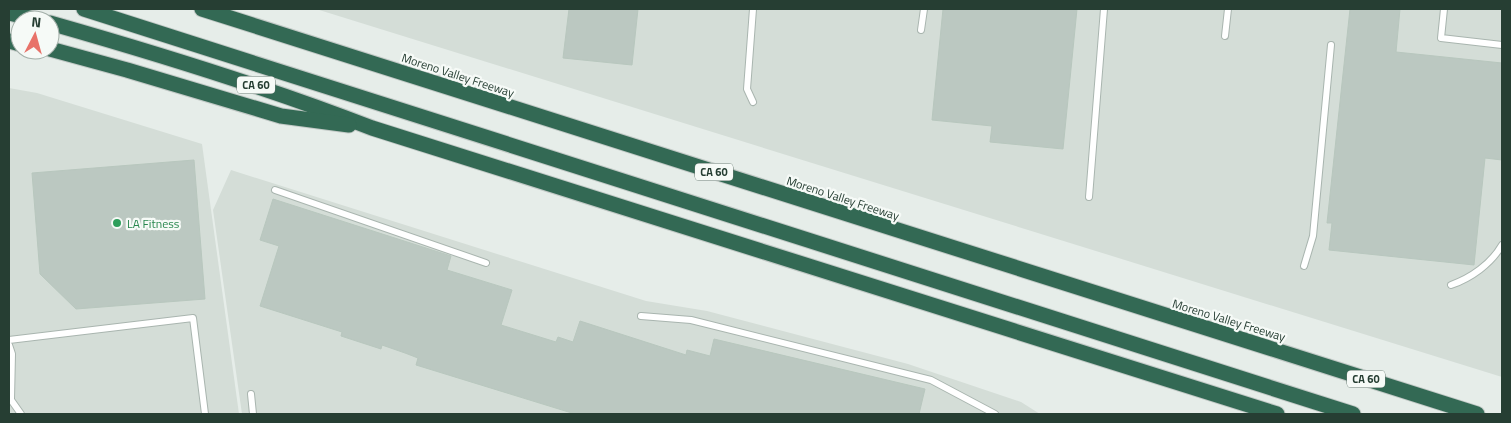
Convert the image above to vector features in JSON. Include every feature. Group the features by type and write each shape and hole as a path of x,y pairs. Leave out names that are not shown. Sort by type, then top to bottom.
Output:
{"highway":[{"path":"84,9 1353,414"},
{"name":"Moreno Valley Freeway","path":"202,9 1476,414"},
{"name":"CA 60","path":"60,26 287,95 372,128 1277,414"},
{"path":"60,52 281,116 372,128"}],"lane":[{"path":"753,9 746,89 754,102"},
{"path":"921,30 924,9"},
{"path":"1089,197 1104,9"},
{"path":"1225,36 1228,9"},
{"path":"1444,9 1441,38 1502,45"},
{"path":"1304,266 1313,236 1330,45"},
{"path":"275,190 486,263"},
{"path":"1451,285 1465,280 1483,267 1498,253 1502,245"},
{"path":"641,316 691,320 932,380 994,414"},
{"path":"9,340 193,318 205,414"},
{"path":"9,345 12,354 10,397 22,414"},
{"path":"251,394 253,414"}],"shaded area":[{"path":"316,9 1502,9 1502,377"},
{"path":"9,88 37,93 202,144 239,414 9,414"},
{"path":"231,170 646,301 707,311 908,364 1021,402 1040,414 242,414 213,210"}],"building":[{"path":"569,9 638,9 632,65 563,58"},
{"path":"943,9 1077,9 1063,149 990,142 992,126 932,120"},
{"path":"1350,9 1400,9 1396,52 1502,63 1502,160 1485,158 1474,265 1329,250 1332,223 1327,223"},
{"name":"LA Fitness","path":"194,160 205,299 76,309 40,274 32,173"},
{"path":"273,199 451,256 447,270 512,290 501,325 556,342 558,337 573,342 580,321 686,355 687,350 710,356 714,339 925,389 919,414 575,414 416,365 418,358 405,353 382,345 381,349 341,336 342,332 260,306 279,246 260,240"}],"place":[{"name":"LA Fitness","path":"117,223"}]}
